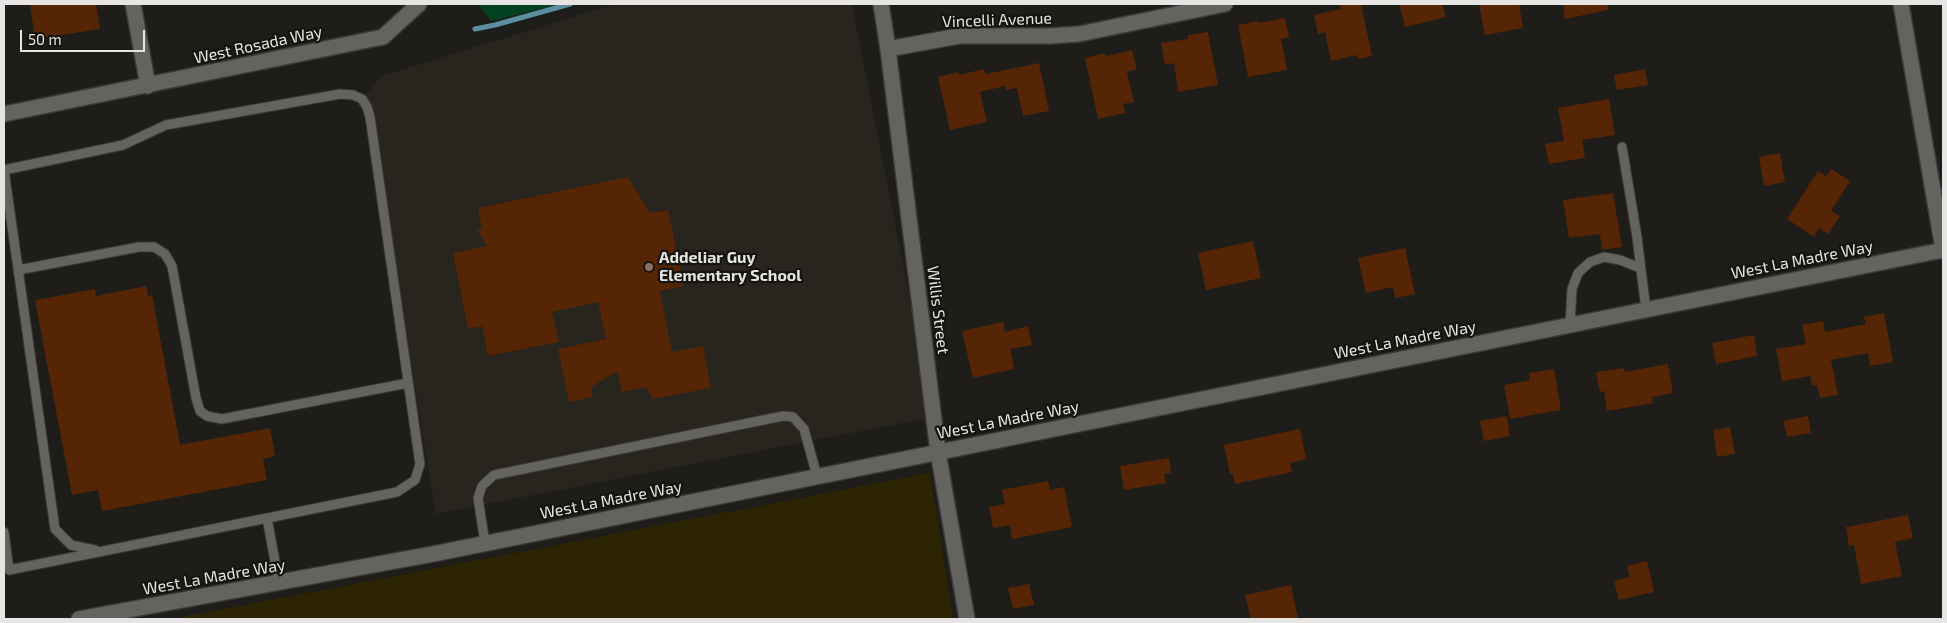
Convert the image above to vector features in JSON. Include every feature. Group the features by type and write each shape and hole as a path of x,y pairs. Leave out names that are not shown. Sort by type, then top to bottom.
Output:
{"street":[{"path":"133,4 148,86"},
{"name":"West Rosada Way","path":"4,114 383,37 419,4"},
{"name":"Willis Street","path":"881,4 938,452 967,619"},
{"name":"Vincelli Avenue","path":"888,49 959,36 1049,36 1078,34 1225,4"},
{"path":"1901,4 1943,249"},
{"name":"West La Madre Way","path":"79,619 486,543 1943,249"}],"lane":[{"path":"4,532 9,570 397,492 415,480 420,464 370,117 362,99 353,95 340,94 166,125 124,146 4,170 55,529 71,545 100,551"},
{"path":"1622,147 1637,237 1646,310"},
{"path":"18,270 139,247 154,248 165,254 172,266 196,398 200,411 207,416 222,419 408,383"},
{"path":"1570,325 1572,289 1578,273 1590,262 1604,257 1620,260 1640,268"},
{"path":"486,543 478,498 482,486 494,475 783,416 793,418 804,428 817,476"},
{"path":"266,518 278,583"}],"shaded area":[{"name":"Addeliar Guy Elementary School","path":"615,4 852,4 933,417 436,514 370,117 362,99 381,76"}],"green space":[{"path":"478,4 561,4 491,21"}],"sand":[{"path":"930,473 953,619 172,619"}],"building":[{"path":"30,4 96,4 100,29 35,39"},
{"path":"1340,4 1361,4 1372,56 1358,59 1357,55 1331,61 1325,32 1318,34 1314,15 1341,9"},
{"path":"1399,4 1442,4 1446,17 1405,27"},
{"path":"1479,4 1519,4 1523,28 1485,35"},
{"path":"1563,4 1608,4 1608,10 1565,19"},
{"path":"1285,18 1289,37 1281,39 1287,70 1248,77 1238,25"},
{"path":"1208,32 1218,85 1178,92 1174,63 1165,65 1161,43 1188,39 1188,35"},
{"path":"1132,50 1137,69 1127,72 1134,102 1123,104 1125,113 1098,119 1085,58 1105,53 1106,56"},
{"path":"1039,63 1049,111 1023,116 1017,88 1006,90 1005,86 980,92 987,122 950,130 938,77 958,72 959,75 984,69 986,74"},
{"path":"1645,69 1648,85 1617,90 1614,75"},
{"path":"1609,99 1615,135 1582,140 1585,158 1549,164 1545,144 1564,141 1558,108"},
{"path":"1780,153 1785,182 1764,186 1759,157"},
{"path":"1831,169 1850,181 1831,211 1840,216 1828,234 1819,228 1814,237 1787,219 1818,171 1826,176"},
{"path":"628,177 650,213 668,210 684,286 660,291 672,352 703,346 711,388 653,399 646,387 622,392 617,371 591,387 593,397 569,402 558,349 606,339 598,302 552,312 559,342 488,356 482,326 468,329 453,253 487,246 477,230 482,229 478,208"},
{"path":"1613,193 1622,247 1602,250 1600,234 1569,238 1563,200"},
{"path":"1253,241 1261,278 1206,290 1198,253"},
{"path":"1405,248 1415,294 1395,298 1393,287 1366,293 1358,258"},
{"path":"146,286 148,296 152,295 180,445 270,428 275,456 263,459 267,480 102,511 98,490 72,495 35,300 95,289 96,296"},
{"path":"1884,313 1893,362 1870,366 1868,353 1831,360 1838,395 1820,398 1817,385 1812,386 1810,376 1782,381 1776,349 1806,344 1802,325 1823,321 1825,332 1866,324 1864,317"},
{"path":"1003,322 1005,332 1028,326 1032,345 1010,349 1014,369 973,378 962,331"},
{"path":"1754,335 1757,356 1716,364 1712,343"},
{"path":"1668,364 1673,393 1652,397 1653,403 1607,411 1604,391 1600,392 1596,372 1624,368 1625,372"},
{"path":"1554,369 1561,410 1510,419 1504,385 1530,380 1529,373"},
{"path":"1507,416 1510,436 1484,441 1480,421"},
{"path":"1808,416 1811,433 1787,437 1783,421"},
{"path":"1730,427 1735,454 1717,457 1713,430"},
{"path":"1300,429 1306,459 1290,463 1292,472 1235,484 1233,474 1230,474 1224,445"},
{"path":"1169,458 1171,473 1164,474 1166,483 1124,490 1120,466"},
{"path":"1048,481 1050,490 1064,487 1072,527 1012,539 1010,525 993,528 989,507 1005,504 1002,490"},
{"path":"1908,515 1913,538 1895,542 1902,576 1861,584 1854,545 1849,546 1846,527"},
{"path":"1647,561 1654,592 1619,600 1614,581 1630,577 1627,566"},
{"path":"1029,584 1034,605 1013,609 1008,588"},
{"path":"1291,585 1298,619 1251,619 1245,595"}],"waterway":[{"path":"475,29 570,4"}],"place":[{"name":"Addeliar Guy Elementary School","path":"649,267"}]}
